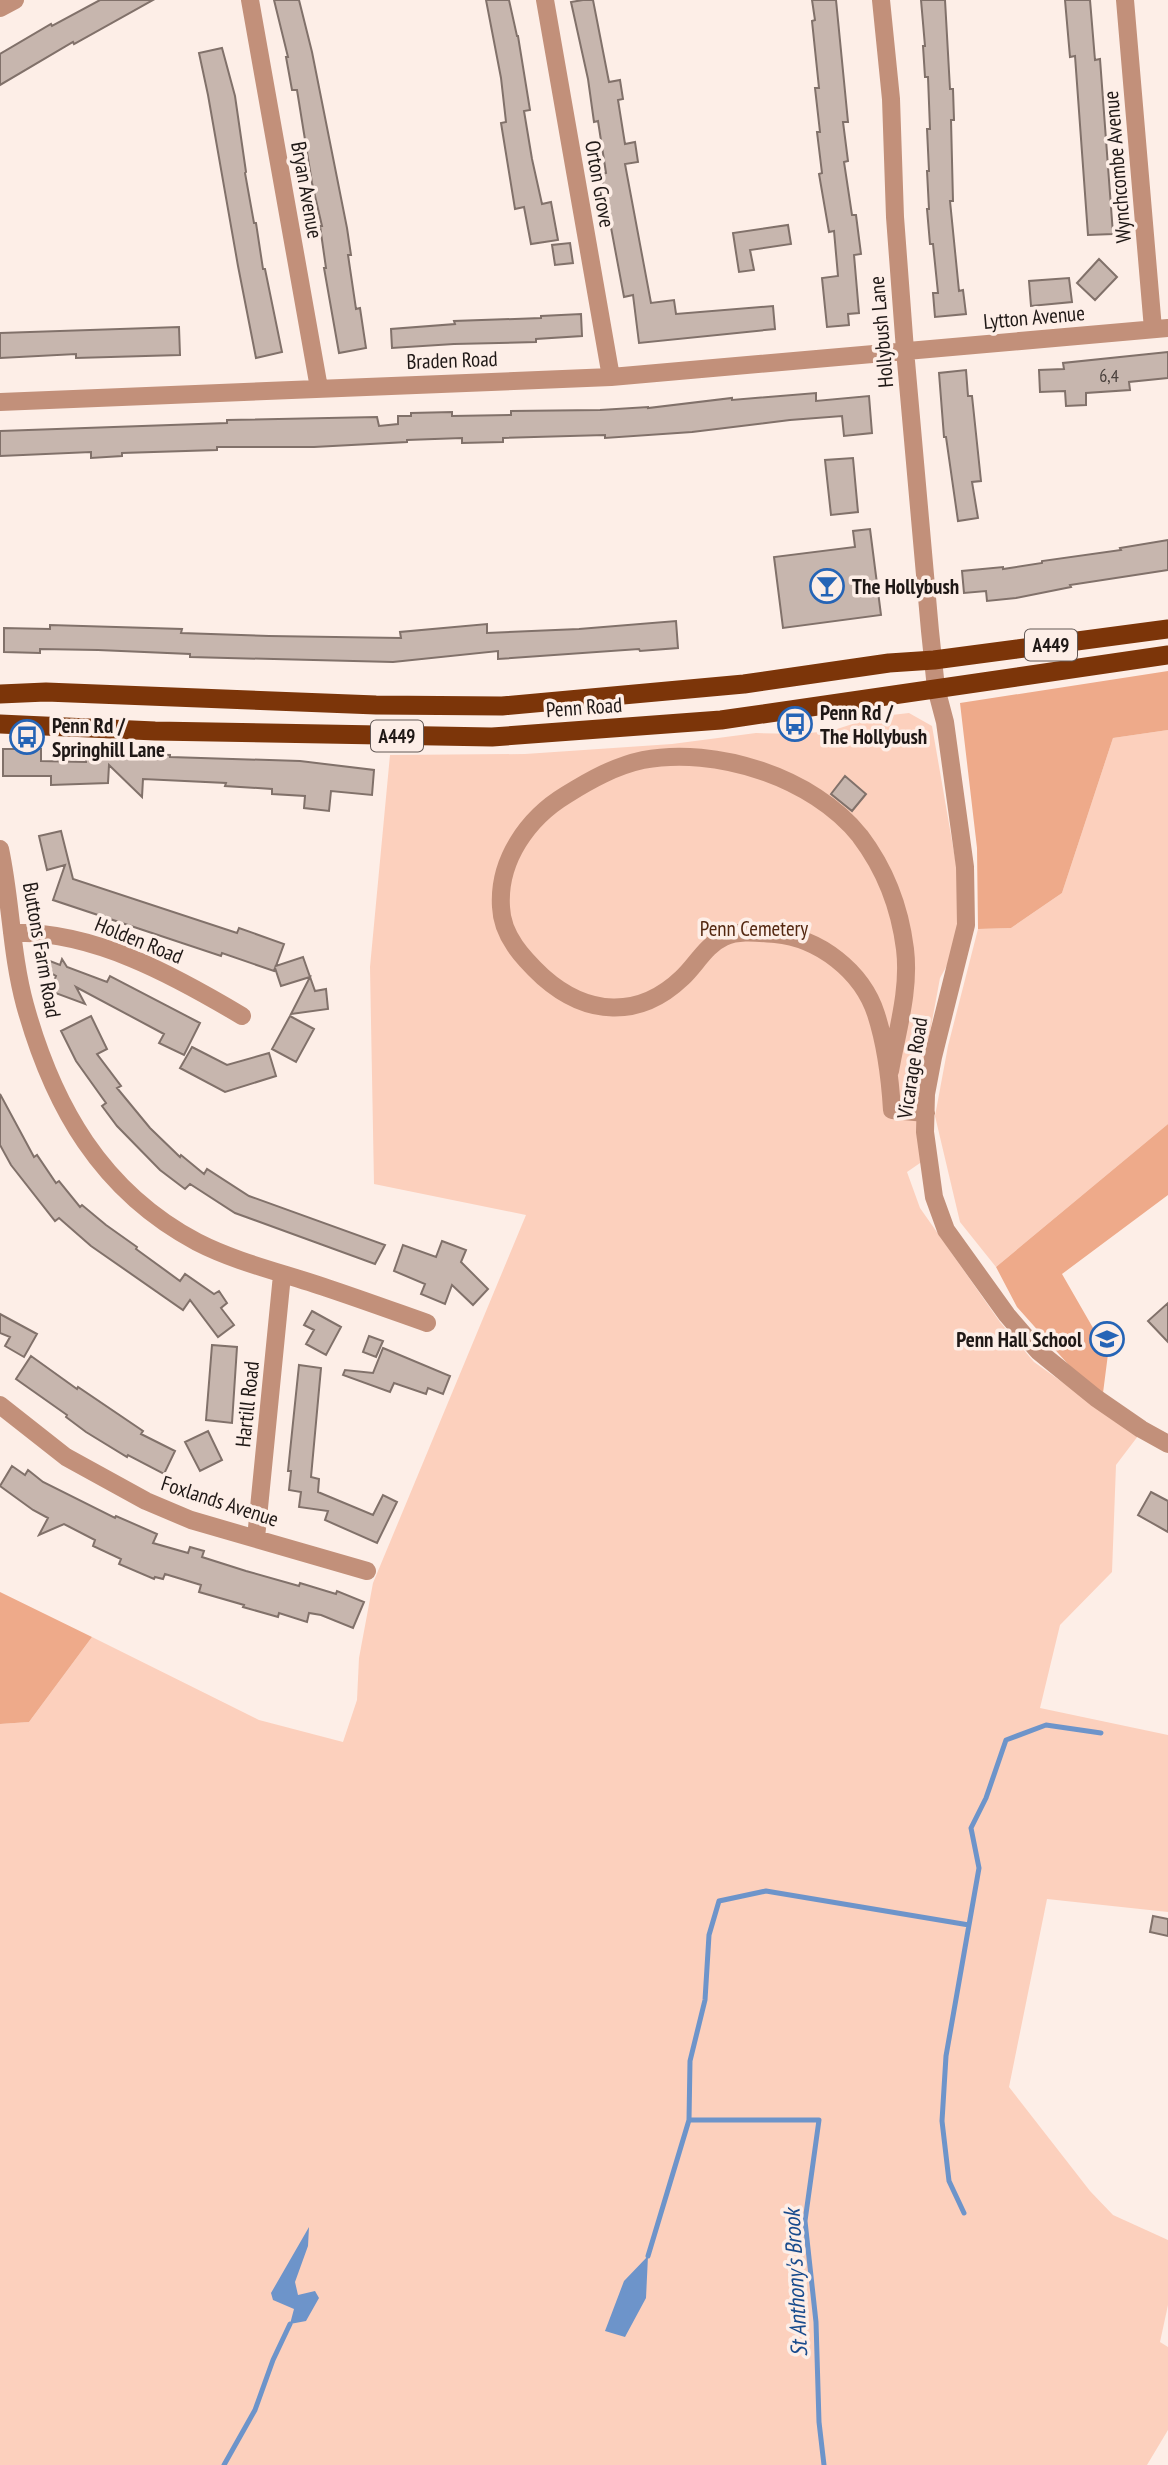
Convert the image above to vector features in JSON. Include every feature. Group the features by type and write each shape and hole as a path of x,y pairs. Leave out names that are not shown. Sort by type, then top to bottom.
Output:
{"highway":[{"name":"Penn Road","path":"0,694 47,692 376,705 502,706 744,684 889,663 934,660 1168,629"},
{"name":"Penn Road","path":"0,724 155,731 492,737 721,720 1168,655"}],"street":[{"path":"0,8 15,0"},
{"name":"Bryan Avenue","path":"250,0 319,388"},
{"name":"Orton Grove","path":"545,0 611,377"},
{"name":"Hollybush Lane","path":"881,0 891,99 895,217 905,350 936,688"},
{"name":"Wynchcombe Avenue","path":"1125,0 1160,329"},
{"name":"Lytton Avenue","path":"905,350 1160,329"},
{"name":"Braden Road","path":"0,402 611,377 905,350"},
{"name":"Vicarage Road","path":"936,688 945,722 965,867 966,925 933,1057 926,1113 925,1132 934,1197 946,1230 1038,1351 1096,1398 1168,1444"},
{"path":"890,1071 907,984 900,920 890,888 873,855 858,834 817,799 753,768 726,761 681,756 610,770 557,801 524,832 504,872 500,907 503,924 511,941 528,963 550,982 590,1004 616,1009 638,1004 664,993 682,978 713,944 726,936 741,932 803,939 820,947 837,960 865,992 876,1012 890,1071 892,1110 926,1113"},
{"name":"Buttons Farm Road","path":"0,849 25,1003 53,1087 87,1145 112,1175 166,1222 197,1242 282,1275 325,1287 427,1323"},
{"name":"Holden Road","path":"12,933 53,934 91,944 175,979 242,1016"},
{"name":"Hartill Road","path":"256,1538 282,1275"},
{"name":"Foxlands Avenue","path":"0,1405 66,1457 107,1481 191,1520 367,1571"}],"green space":[{"name":"Penn Cemetery","path":"909,713 932,726 959,881 960,924 950,960 940,978 928,1043 923,1161 907,1172 920,1208 1000,1322 1034,1362 1138,1436 1116,1465 1112,1572 1060,1625 1040,1708 1168,1735 1168,1912 1047,1899 1009,2087 1090,2191 1113,2215 1168,2240 1168,2305 1160,2342 1168,2347 1168,2430 1147,2465 0,2465 0,1724 29,1722 92,1637 259,1720 343,1742 357,1700 359,1658 373,1583 526,1215 374,1184 370,967 390,755 525,754 672,744 756,733 802,734 834,730 874,717"},
{"path":"1168,730 1168,1124 996,1267 960,1222 935,1116 948,1046 978,929 1011,928 1062,893 1113,738"}],"shaded area":[{"path":"1168,671 1168,730 1113,738 1062,893 1011,928 978,929 977,848 960,703"},
{"path":"1168,1124 1168,1195 1062,1274 1108,1354 1103,1393 1075,1372 1017,1307 996,1267"},
{"path":"0,1592 92,1637 29,1722 0,1724"}],"water":[{"path":"309,2227 308,2246 295,2282 298,2295 315,2291 319,2298 306,2321 290,2324 294,2309 273,2300 271,2293"},
{"path":"648,2256 646,2298 625,2337 605,2331 624,2281"}],"building":[{"path":"100,0 153,0 74,44 73,42 0,85 0,54 51,24 52,26"},
{"path":"274,0 299,0 347,228 356,309 360,308 366,348 339,353 324,268 322,226 297,90 292,90 288,57"},
{"path":"486,0 509,0 530,110 524,111 532,159 542,204 551,202 558,240 531,244 524,207 515,209 501,123 506,122 501,78"},
{"path":"593,0 609,82 620,80 623,99 618,100 625,144 635,142 638,162 625,164 651,303 674,300 676,314 773,306 775,329 639,343 633,295 624,297 601,174 606,173 598,121 594,122 588,79 571,2"},
{"path":"812,0 836,0 848,122 843,122 848,161 844,162 852,215 856,215 861,254 854,255 859,313 848,314 849,325 827,327 822,278 838,276 834,231 829,232 819,174 822,173 815,88 819,88"},
{"path":"921,0 945,0 954,120 951,120 953,201 950,201 959,291 963,290 966,314 935,317 933,293 938,293 927,209 927,129 930,129"},
{"path":"1065,0 1090,0 1095,60 1100,59 1113,234 1088,235 1075,56 1070,57"},
{"path":"222,48 235,96 254,223 282,352 256,358 199,53"},
{"path":"788,225 791,244 750,250 754,270 739,272 733,233"},
{"path":"570,243 573,263 555,265 552,245"},
{"path":"1099,259 1117,277 1095,300 1077,283"},
{"path":"1069,278 1072,302 1031,306 1029,281"},
{"path":"581,314 582,336 536,339 536,342 392,348 391,329 455,324 454,321"},
{"path":"179,327 180,355 76,358 76,354 0,358 0,333"},
{"path":"1168,352 1168,378 1129,382 1130,390 1086,393 1086,405 1066,406 1065,391 1040,392 1039,370 1064,369 1063,363"},
{"path":"966,370 968,396 972,396 981,481 972,482 978,518 958,521 944,437 939,373"},
{"path":"816,393 816,401 869,396 872,433 844,436 842,416 605,438 605,435 503,438 503,442 462,443 462,438 314,447 217,447 217,450 122,453 122,456 91,458 91,452 0,456 0,431 227,423 227,420 377,417 379,426 398,424 398,416 411,416 411,413 452,412 452,416 511,415 511,411 648,408 732,398"},
{"path":"853,458 858,512 831,515 825,460"},
{"name":"The Hollybush","path":"870,529 881,615 783,628 774,557 855,547 853,531"},
{"path":"1168,540 1168,570 1070,585 1071,587 1016,598 987,601 986,591 964,593 962,571 1003,569"},
{"path":"676,621 678,648 498,659 498,651 393,662 190,657 190,654 98,650 40,649 40,653 4,652 4,628 50,629 50,625 182,629 181,633 401,638 400,632 487,624 487,633"},
{"path":"3,749 41,749 41,761 86,762 86,758 147,758 147,754 300,761 374,770 372,795 331,791 329,811 304,808 305,796 272,794 272,789 225,786 226,783 143,779 142,797 109,765 108,783 51,785 51,776 3,776"},
{"path":"845,776 866,794 852,811 831,794"},
{"path":"61,831 73,879 237,933 239,928 284,944 276,966 303,957 315,991 326,989 328,1009 291,1014 310,977 281,986 275,968 274,971 222,953 221,956 53,900 65,865 47,870 39,836"},
{"path":"42,958 60,965 62,959 67,967 107,982 110,976 200,1023 184,1055 159,1043 164,1034 76,987 85,1004 50,991 56,976 38,966"},
{"path":"91,1016 107,1049 97,1054 121,1086 117,1088 150,1128 180,1157 181,1155 204,1174 207,1169 249,1196 385,1245 375,1264 235,1213 190,1184 185,1189 160,1170 117,1126 102,1106 106,1103 76,1061 61,1031"},
{"path":"290,1016 314,1029 296,1062 272,1049"},
{"path":"192,1047 227,1065 269,1053 276,1076 225,1092 180,1068"},
{"path":"0,1094 34,1157 37,1155 56,1183 59,1181 80,1207 82,1205 180,1281 185,1274 214,1294 219,1291 227,1303 221,1308 234,1325 218,1337 190,1300 183,1310 91,1246 59,1218 55,1221 11,1165 0,1145"},
{"path":"442,1241 466,1250 461,1262 488,1289 473,1305 452,1285 445,1304 421,1294 425,1284 394,1271 403,1245 436,1257"},
{"path":"1168,1303 1168,1342 1148,1321"},
{"path":"312,1311 341,1327 326,1355 306,1344 314,1330 304,1325"},
{"path":"0,1314 37,1334 24,1357 5,1346 10,1337 0,1333"},
{"path":"369,1336 383,1341 376,1357 363,1352"},
{"path":"212,1345 237,1347 232,1423 206,1420"},
{"path":"383,1348 450,1376 443,1394 428,1388 426,1394 394,1383 390,1392 343,1375 345,1370 373,1373"},
{"path":"31,1356 143,1431 141,1434 175,1451 164,1474 128,1455 127,1457 86,1432 16,1379"},
{"path":"299,1365 321,1368 311,1477 319,1479 318,1492 373,1515 383,1495 397,1502 377,1543 325,1520 328,1511 299,1507 301,1492 289,1490 291,1471 288,1471"},
{"path":"208,1431 222,1460 200,1471 185,1442"},
{"path":"12,1466 25,1475 28,1470 43,1482 115,1518 116,1516 157,1534 153,1543 188,1553 190,1547 204,1551 202,1557 246,1571 299,1586 300,1583 336,1594 337,1591 364,1602 353,1628 321,1615 309,1613 307,1622 279,1613 278,1617 243,1607 244,1605 199,1592 201,1585 165,1574 163,1579 154,1579 119,1564 121,1559 93,1546 95,1540 64,1524 39,1535 48,1518 0,1486"},
{"path":"1151,1492 1168,1501 1168,1532 1138,1515"},
{"path":"1153,1916 1168,1919 1168,1936 1150,1932"}],"waterway":[{"path":"964,2213 949,2181 942,2121 946,2056 979,1868 971,1828 986,1798 1006,1740 1046,1725 1101,1733"},
{"path":"689,2120 690,2061 705,2000 709,1935 719,1901 766,1891 969,1925"},
{"name":"St Anthony's Brook","path":"648,2256 689,2120 819,2120 805,2221 816,2322 819,2422 824,2465"},
{"path":"224,2465 255,2410 273,2360 290,2324"}],"place":[{"name":"The Hollybush","path":"827,586"},
{"name":"Penn Rd / The Hollybush","path":"795,724"},
{"name":"Penn Rd / Springhill Lane","path":"27,737"},
{"name":"Penn Hall School","path":"1107,1339"}]}
